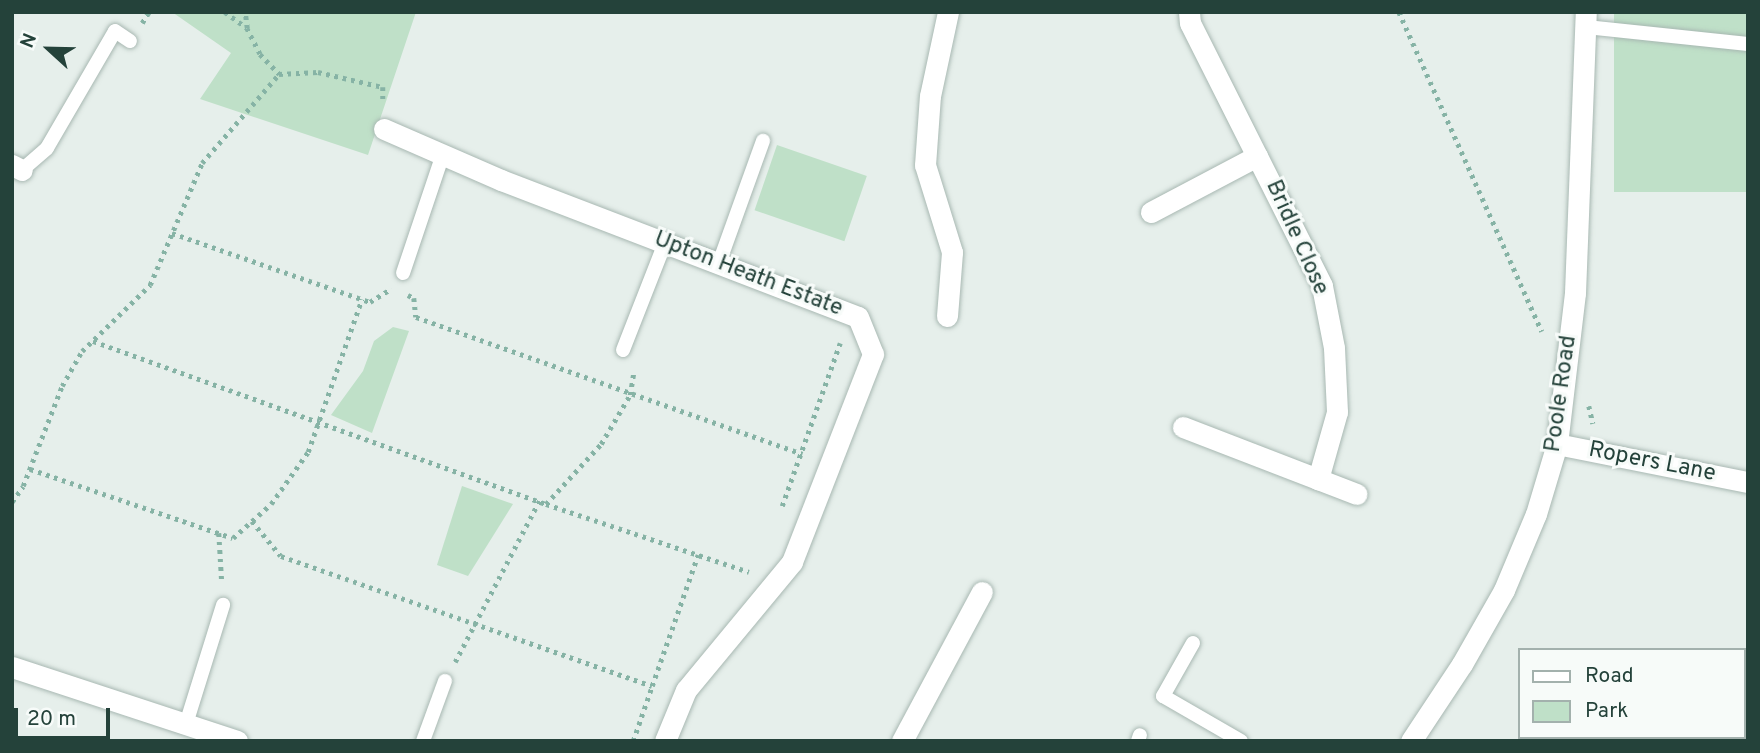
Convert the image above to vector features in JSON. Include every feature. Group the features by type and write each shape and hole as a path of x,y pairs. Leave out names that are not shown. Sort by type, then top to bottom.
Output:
{"street":[{"path":"947,316 951,252 925,165 930,96 948,12"},
{"name":"Bridle Close","path":"1189,12 1190,23 1322,286 1334,348 1337,412 1318,479"},
{"name":"Poole Road","path":"1411,741 1462,664 1504,590 1536,514 1557,444 1575,293 1586,20"},
{"name":"Upton Heath Estate","path":"384,129 665,243 858,317 873,354 792,562 686,690 665,741"},
{"path":"1151,212 1257,156"},
{"path":"1183,427 1357,494"},
{"name":"Ropers Lane","path":"1557,444 1748,482"},
{"path":"902,741 982,592"},
{"path":"12,667 237,741"}],"lane":[{"path":"1586,20 1748,44"},
{"path":"17,168 47,148 116,32 130,41"},
{"path":"719,263 763,141"},
{"path":"403,273 443,154"},
{"path":"623,350 665,243"},
{"path":"186,724 223,605"},
{"path":"1194,643 1163,696 1241,741"},
{"path":"423,741 445,681"}],"path":[{"path":"225,12 247,28"},
{"path":"245,12 247,28 260,54 279,74"},
{"path":"1399,12 1544,334"},
{"path":"12,502 23,486 62,386 82,351 150,285 202,163 279,74 318,72 383,87 384,129"},
{"path":"172,233 370,302 392,288 414,298 416,317 630,395 801,453 829,467"},
{"path":"30,469 233,538 271,504 308,452 362,299"},
{"path":"779,514 851,314"},
{"path":"93,341 539,502 758,575"},
{"path":"546,504 601,444 630,395 635,365 623,350"},
{"path":"445,681 539,502"},
{"path":"252,521 281,556 652,686"},
{"path":"219,533 223,605"},
{"path":"633,741 698,555"}],"green space":[{"path":"172,12 416,12 368,155 200,99 231,53"},
{"path":"1614,12 1748,12 1748,192 1614,192"},
{"path":"777,145 867,176 844,241 755,210"},
{"path":"393,327 409,331 372,433 331,415 363,371 374,341"},
{"path":"462,486 513,504 468,576 437,565"}]}
